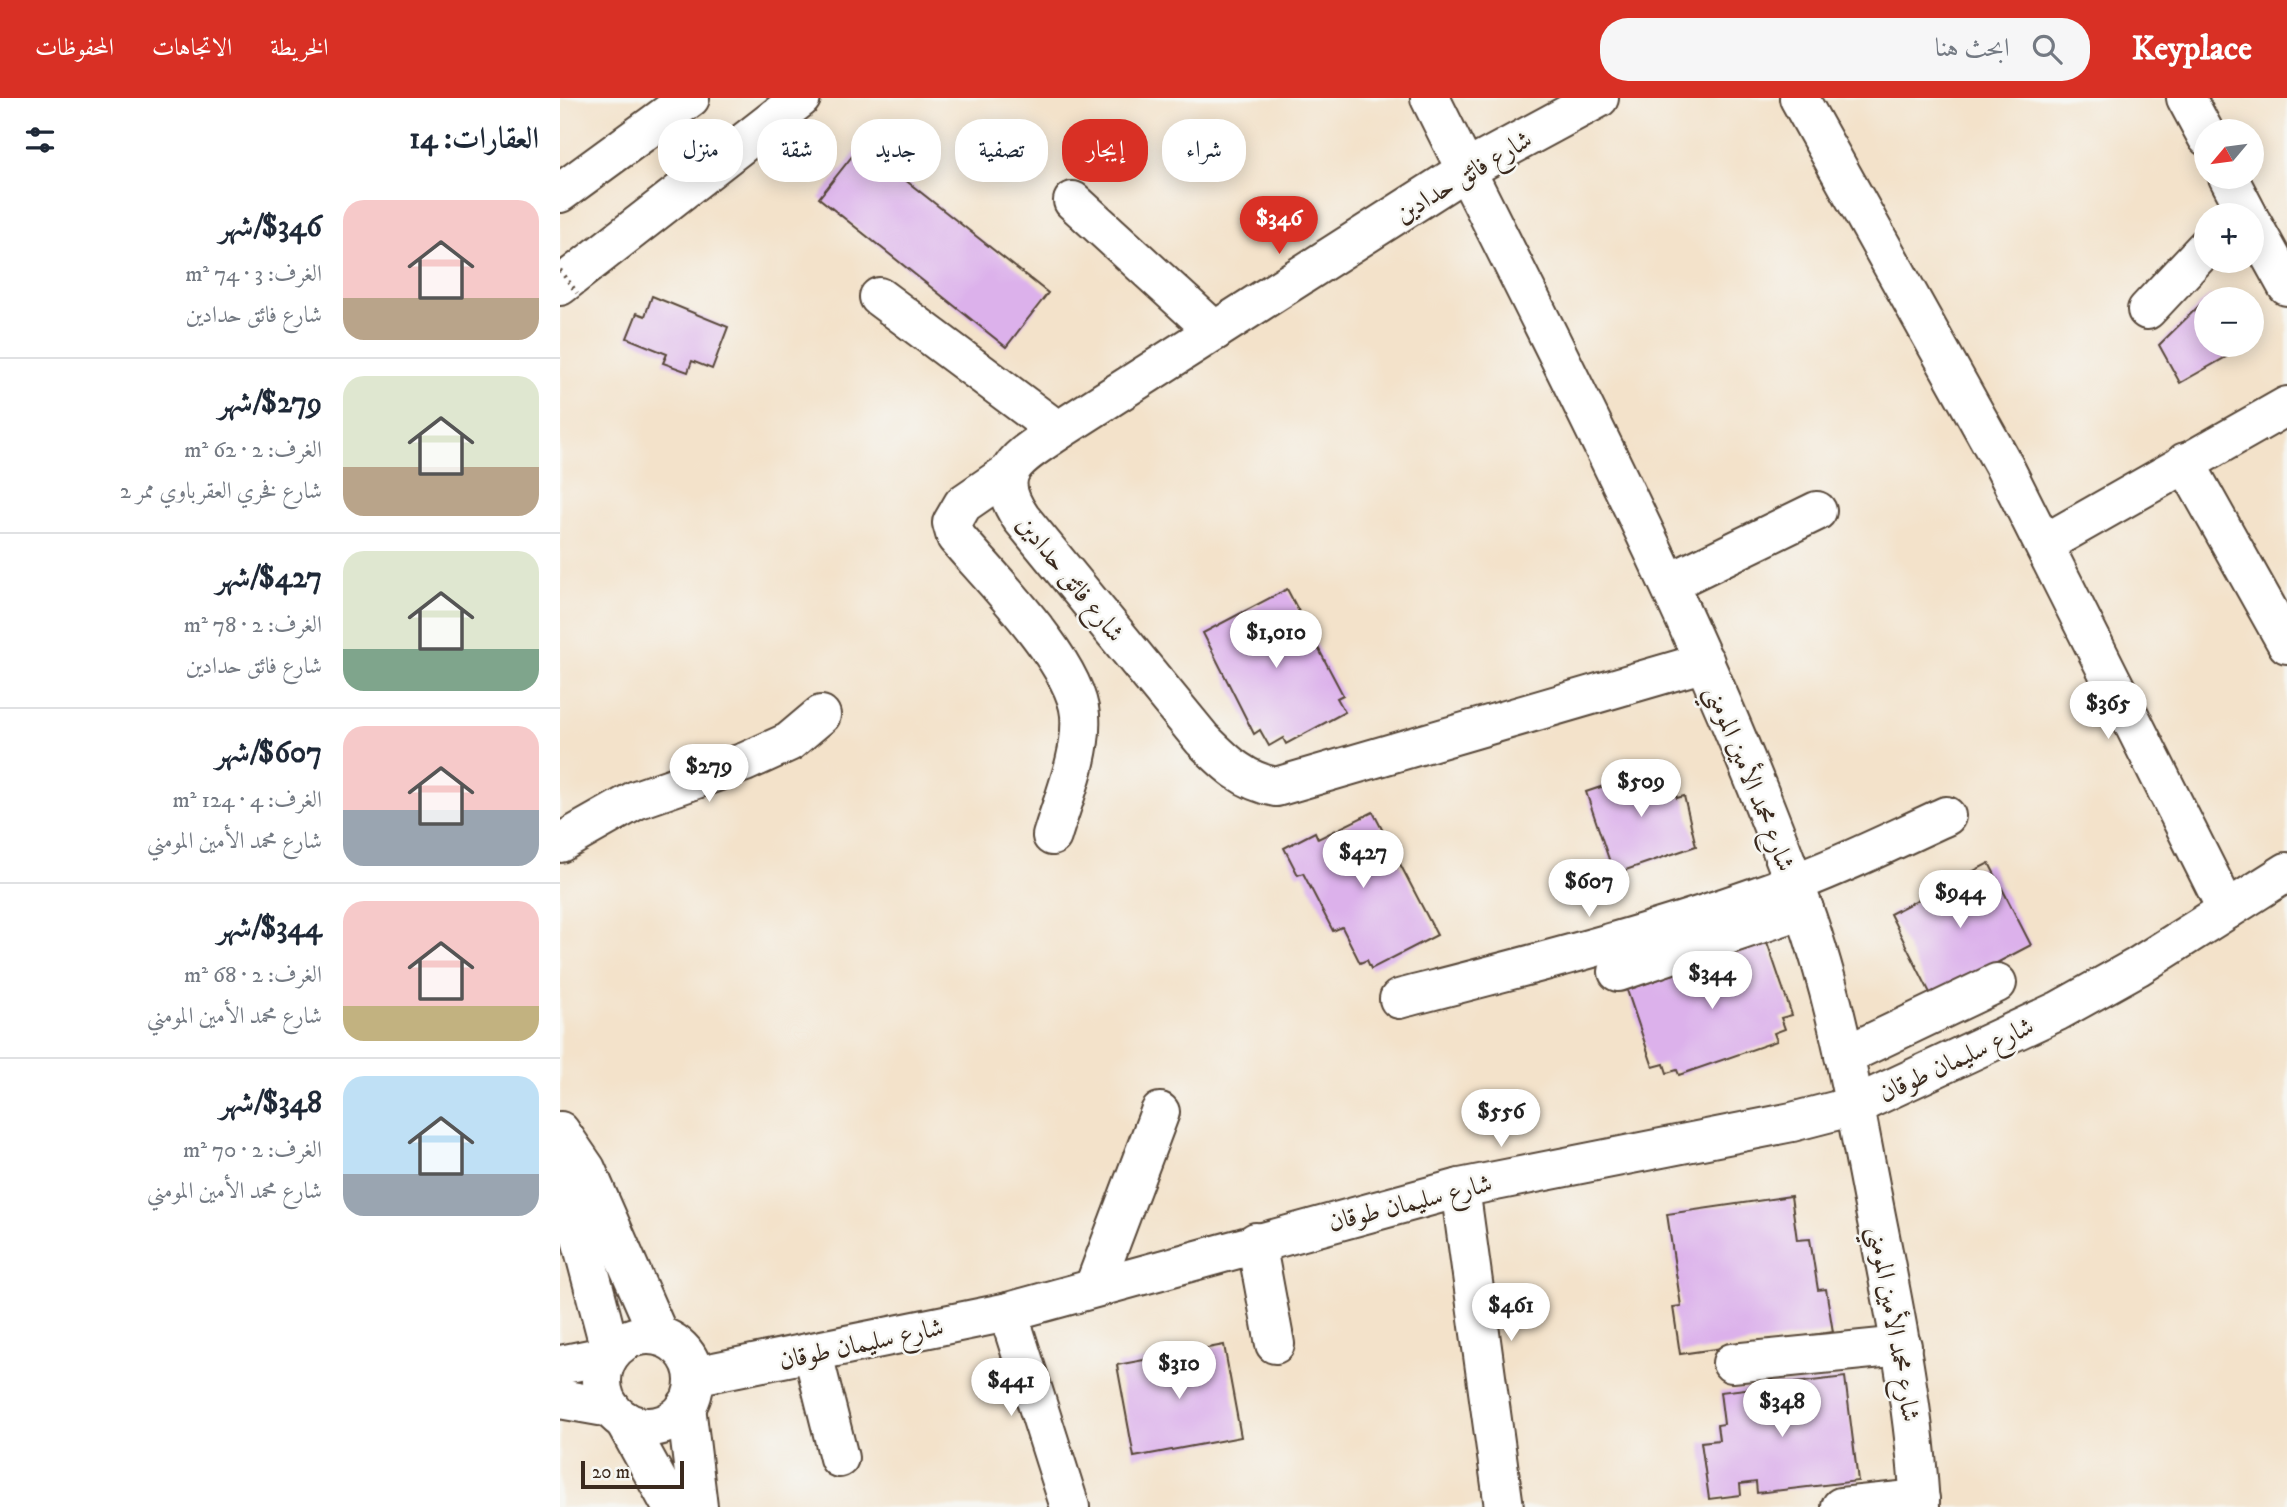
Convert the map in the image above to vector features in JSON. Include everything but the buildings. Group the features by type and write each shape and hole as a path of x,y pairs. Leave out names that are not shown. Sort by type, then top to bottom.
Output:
{"street":[{"path":"560,193 690,98"},
{"path":"568,289 801,98"},
{"name":"شارع محمد الأمين المومني","path":"1430,98 1566,367 1699,648 1740,743 1798,896 1844,1056 1902,1346 1914,1422 1920,1503"},
{"name":"شارع فائق حدادين","path":"1599,98 1466,170 1058,431 1017,461 1008,473 1007,491 1021,518 1202,739 1233,769 1258,784 1276,787 1699,648"},
{"path":"1799,98 2004,466 2228,910"},
{"path":"2186,98 2197,119"},
{"path":"1073,201 1215,331"},
{"path":"2264,246 2287,286"},
{"path":"2147,310 2194,260"},
{"path":"879,298 1058,431"},
{"path":"2044,544 2287,406"},
{"path":"2185,462 2287,644"},
{"path":"2004,466 1992,493 2066,640 2095,650"},
{"path":"1008,473 964,505 952,523 956,537 1049,648 1076,693 1079,738 1052,835"},
{"path":"1669,583 1817,511"},
{"path":"560,843 636,800 745,762 789,742 821,715"},
{"path":"1618,972 1798,896 1947,816"},
{"name":"شارع سليمان طوقان","path":"690,1391 813,1354 1008,1311 1460,1188 1792,1122 1854,1106 2058,1011 2137,967 2287,872"},
{"path":"1399,999 1798,896"},
{"path":"1844,1056 1997,983"},
{"path":"1094,1287 1160,1112"},
{"path":"561,1134 610,1354 602,1382 672,1507"},
{"path":"570,1173 659,1336"},
{"path":"1460,1188 1504,1507"},
{"path":"1256,1242 1275,1343"},
{"path":"1008,1311 1070,1507"},
{"path":"560,1365 610,1354 632,1337 659,1336 676,1344 688,1358 698,1507"},
{"path":"1732,1363 1902,1346"},
{"path":"813,1354 839,1458"},
{"path":"560,1399 618,1414 651,1427 665,1423 690,1391"},
{"path":"1841,1507 1920,1503"}],"path":[{"path":"560,270 568,289"}]}
